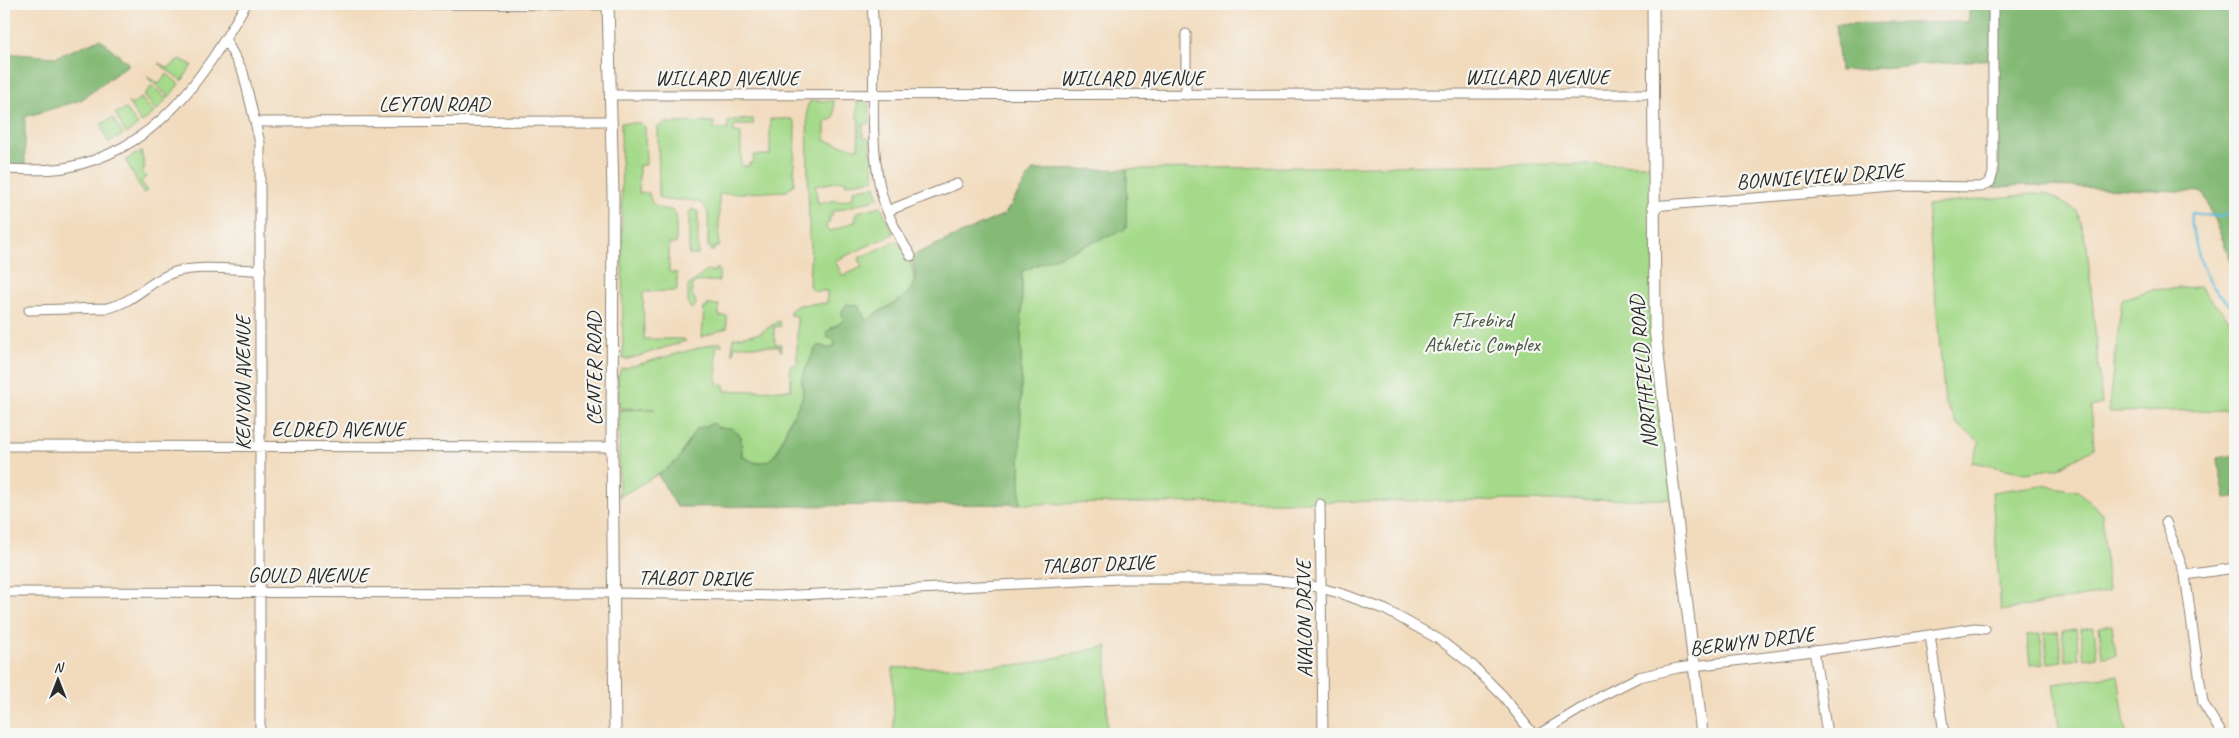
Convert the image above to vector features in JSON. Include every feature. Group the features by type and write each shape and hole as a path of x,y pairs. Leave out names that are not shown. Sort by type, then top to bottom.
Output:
{"main road":[{"name":"CENTER ROAD","path":"608,4 612,121 612,447 615,734"},
{"name":"NORTHFIELD ROAD","path":"1653,4 1652,206 1654,329 1702,734"}],"street":[{"path":"4,170 39,170 78,165 120,150 138,139 155,126 186,95 248,4"},
{"path":"406,4 608,4"},
{"path":"872,4 876,160 880,187 887,211 899,237 911,256"},
{"name":"BONNIEVIEW DRIVE","path":"1652,206 1906,186 1981,187 1990,182 1993,173 1993,4"},
{"path":"1186,34 1186,95"},
{"name":"KENYON AVENUE","path":"225,40 243,72 257,122 260,163 260,734"},
{"name":"WILLARD AVENUE","path":"611,95 1652,94"},
{"name":"LEYTON ROAD","path":"257,122 612,121"},
{"path":"887,211 957,184"},
{"path":"29,310 107,308 119,305 130,301 161,278 189,270 261,270"},
{"name":"ELDRED AVENUE","path":"4,446 612,447"},
{"name":"AVALON DRIVE","path":"1320,504 1320,734"},
{"path":"2166,522 2185,575 2203,703 2222,734"},
{"path":"2185,575 2235,568"},
{"name":"TALBOT DRIVE","path":"613,593 777,596 1119,579 1262,579 1320,588 1379,607 1440,640 1472,665 1497,690 1533,734"},
{"name":"GOULD AVENUE","path":"4,592 613,593"},
{"name":"BERWYN DRIVE","path":"1538,734 1605,694 1639,677 1695,666 1930,636 1974,628 1985,629"},
{"path":"1930,636 1944,734"},
{"path":"1814,650 1826,734"}],"green space":[{"path":"1970,4 2235,4 2235,270 2203,192 2023,185 1992,188 1994,59 1840,71 1836,24 1968,22"},
{"path":"100,39 129,64 81,100 25,117 25,170 4,169 4,53 56,57"},
{"path":"180,59 192,65 182,81 158,63 169,68"},
{"path":"167,74 179,84 169,97 147,77 159,84"},
{"path":"152,86 167,99 156,111 144,95"},
{"path":"141,98 154,113 141,123 128,102 131,105"},
{"path":"863,100 869,105 870,123 863,125 863,137 870,139 874,179 846,184 845,180 815,186 818,204 853,198 853,190 875,186 879,198 831,212 833,216 829,217 830,222 826,225 826,228 831,231 856,221 855,216 857,212 881,206 893,234 835,261 843,276 862,267 859,258 897,241 912,268 914,276 910,291 868,321 858,306 847,305 842,311 843,321 831,328 835,345 828,349 823,345 806,370 802,378 803,392 801,400 789,421 779,448 769,460 762,463 742,456 741,436 717,427 688,441 678,460 665,470 619,497 619,410 655,409 619,408 618,376 621,369 720,342 723,345 716,346 717,384 724,385 725,391 791,390 790,366 797,364 797,316 790,315 790,311 798,305 827,303 827,291 814,291 809,286 811,243 809,238 807,107 810,101 834,101 834,118 825,122 825,140 858,148 859,119 857,118 857,101"},
{"path":"126,109 138,125 126,134 115,113"},
{"path":"113,118 123,135 108,142 101,124"},
{"path":"753,119 753,125 734,125 734,132 741,133 741,166 749,166 749,163 753,163 754,155 770,155 770,119 792,119 795,124 794,184 787,191 719,194 719,247 714,247 714,251 711,251 711,247 708,247 707,210 703,205 688,200 666,200 659,197 658,127 665,123 714,122 714,129 728,129 728,122 733,120"},
{"path":"621,123 641,123 645,127 646,165 639,165 639,193 649,193 656,206 671,210 676,215 676,244 669,244 669,272 677,273 677,289 674,291 643,292 644,339 684,339 686,341 629,359 623,359"},
{"path":"141,151 145,168 142,170 146,177 141,181 147,191 143,193 126,160"},
{"name":"FIrebird Athletic Complex","path":"1550,164 1652,165 1655,329 1675,499 1020,504 1022,271 1126,229 1127,169"},
{"path":"1127,169 1126,229 1022,271 1020,504 677,507 658,475 678,460 696,429 714,423 717,427 732,428 741,436 742,456 756,463 768,461 776,454 801,401 803,395 802,377 815,349 818,345 828,349 835,345 835,341 827,337 826,332 843,321 842,311 847,304 858,305 868,321 874,315 904,297 914,284 915,272 911,256 1005,214 1033,170"},
{"path":"2045,193 2077,211 2087,246 2102,404 2091,407 2094,448 2058,468 2025,473 1972,462 1980,442 1957,424 1945,403 1927,205"},
{"path":"692,209 698,212 698,255 689,255 689,213"},
{"path":"715,269 719,269 719,281 696,282 692,286 692,295 696,304 692,309 688,305 688,286 708,270 715,272"},
{"path":"2199,287 2235,326 2234,410 2108,412 2122,299 2150,290"},
{"path":"707,305 719,305 719,316 727,316 727,328 702,337 704,308 707,308"},
{"path":"779,321 781,326 774,327 775,344 781,344 781,352 779,346 734,346 734,353 732,353 733,338 760,333"},
{"path":"2235,455 2235,497 2225,498 2217,458"},
{"path":"2041,485 2078,491 2102,513 2108,592 2001,611 1992,492"},
{"path":"2112,625 2116,655 2102,657 2099,627"},
{"path":"2094,627 2097,657 2084,659 2080,629"},
{"path":"2076,629 2079,659 2066,661 2062,631"},
{"path":"2058,632 2062,661 2048,663 2044,633"},
{"path":"2040,634 2044,664 2030,665 2027,635"},
{"path":"1107,646 1107,734 894,734 893,668 1023,665"},
{"path":"2118,675 2126,734 2060,734 2053,684"}],"waterway":[{"path":"2235,210 2222,217 2192,213 2192,229 2200,260 2214,288 2235,312"}]}
